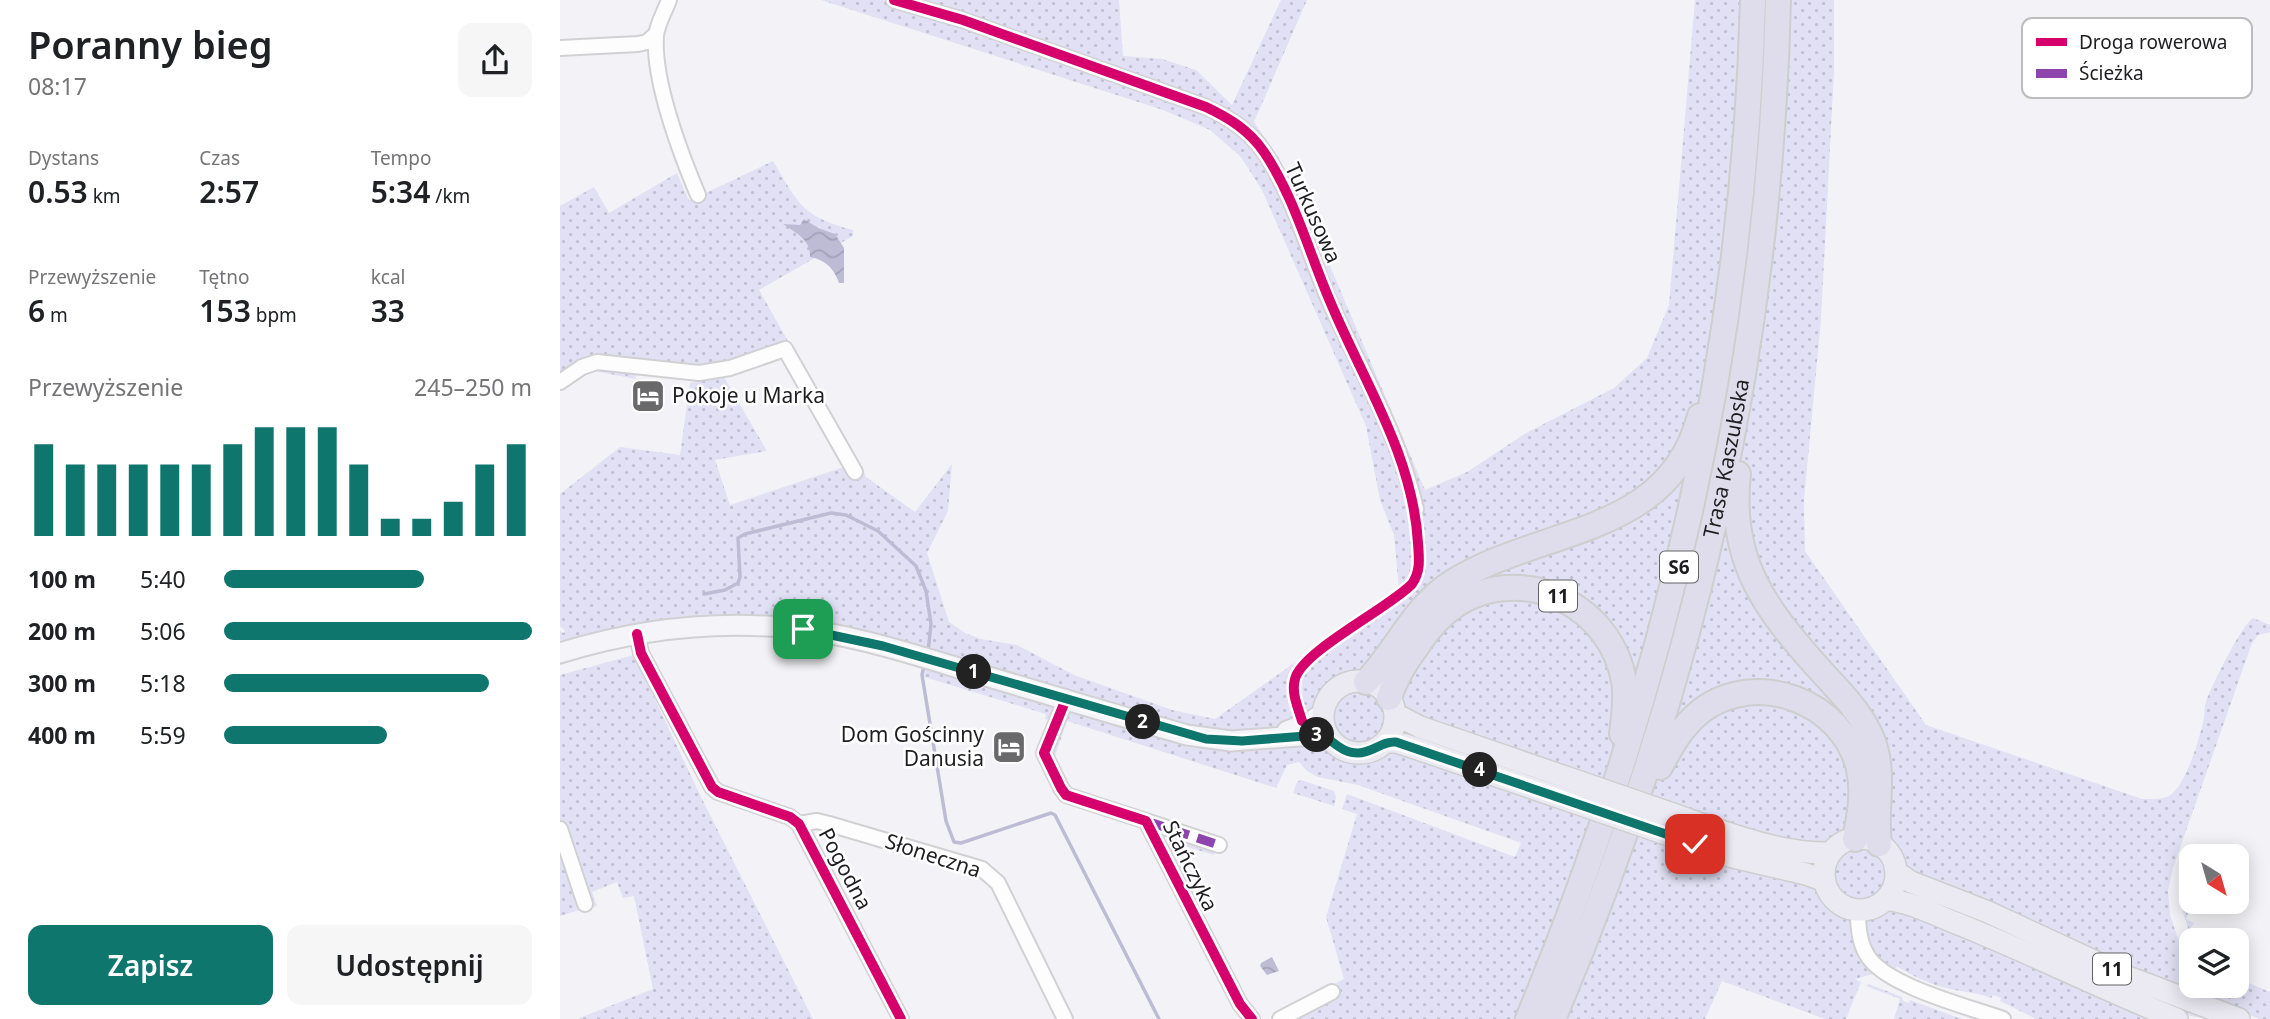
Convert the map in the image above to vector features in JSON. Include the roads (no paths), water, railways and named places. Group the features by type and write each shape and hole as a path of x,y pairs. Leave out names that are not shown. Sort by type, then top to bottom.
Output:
{"highway":[{"name":"Trasa Kaszubska","path":"1528,1019 1559,943 1614,790 1646,690 1703,461 1724,339 1744,170 1752,0"},
{"name":"Trasa Kaszubska","path":"1553,1019 1595,918 1629,825 1670,697 1698,596 1741,389 1756,292 1768,187 1778,0"},
{"path":"1366,682 1381,666 1417,614 1454,581 1494,562 1619,515 1655,491 1678,464 1690,443 1724,339"},
{"path":"1741,389 1741,445 1735,493 1738,533 1744,559 1767,606 1791,638 1853,707 1871,738 1879,763 1881,781 1879,844"},
{"name":"11","path":"1392,706 1397,677 1420,641 1455,605 1497,589 1534,590 1558,596 1579,608 1600,627 1612,645 1621,670 1625,692 1624,716 1614,790"},
{"path":"1629,825 1674,741 1694,717 1709,706 1732,696 1749,692 1769,692 1794,697 1816,708 1834,724 1849,745 1861,783 1861,803 1855,839"}],"main road":[{"path":"560,653 637,634 709,626 780,627 840,636 928,659 1187,735 1226,741 1313,735 1329,737"},
{"path":"1577,792 1396,742 1385,742 1370,751 1358,753 1341,749 1329,737 1324,727 1323,713 1327,700 1340,687 1353,682 1366,682 1379,688 1392,706 1420,727 1577,792 1663,822 1733,857 1825,881"},
{"path":"1385,742 1393,727 1392,706"},
{"path":"1263,740 1310,722 1323,713"},
{"path":"1663,822 1799,850 1831,853"},
{"path":"1855,839 1866,839 1879,844 1891,856 1896,872 1894,888 1886,900 1875,907 1858,911 1836,902 1825,881 1825,867 1831,853 1840,844 1855,839"},
{"name":"11","path":"1896,872 1911,882 1988,912 2128,977 2239,1019"},
{"name":"11","path":"1886,900 1903,902 1980,932 2110,992 2177,1019"}],"street":[{"path":"560,48 647,42 656,34 669,0"},
{"name":"Turkusowa","path":"894,0 963,20 1206,107 1242,128 1263,151 1292,205 1327,295 1401,459 1416,509"},
{"path":"656,34 667,109 698,195"},
{"path":"560,382 597,362 699,373 730,368 785,349 855,472"},
{"name":"Pogodna","path":"637,634 641,653 712,787 718,792 790,817 799,824 901,1019"},
{"name":"Stańczyka","path":"1066,699 1044,753 1066,795 1219,845"},
{"name":"Słoneczna","path":"799,824 817,821 829,824 982,869 992,875 1065,1019"},
{"name":"Stańczyka","path":"1146,821 1240,1004 1252,1019"},
{"path":"560,829 585,904"},
{"path":"1858,911 1860,937 1864,948 1879,969 1905,983 2003,1019"},
{"path":"1280,1019 1332,992"}],"water":[{"path":"804,219 835,234 844,248 844,283 839,283 832,269 820,260 810,257 805,241 783,224 800,225"},
{"path":"1272,957 1279,971 1267,975 1260,966"}],"waterway":[{"path":"704,594 725,590 738,583 738,538 745,534 831,513 846,515 878,531 916,566 926,591 931,624 928,652"},
{"path":"924,666 922,675 946,821 954,842 961,843 1051,813 1055,815 1159,1019"}],"place":[{"name":"Pokoje u Marka","path":"648,396"},
{"name":"Dom Gościnny Danusia","path":"1009,747"}]}
